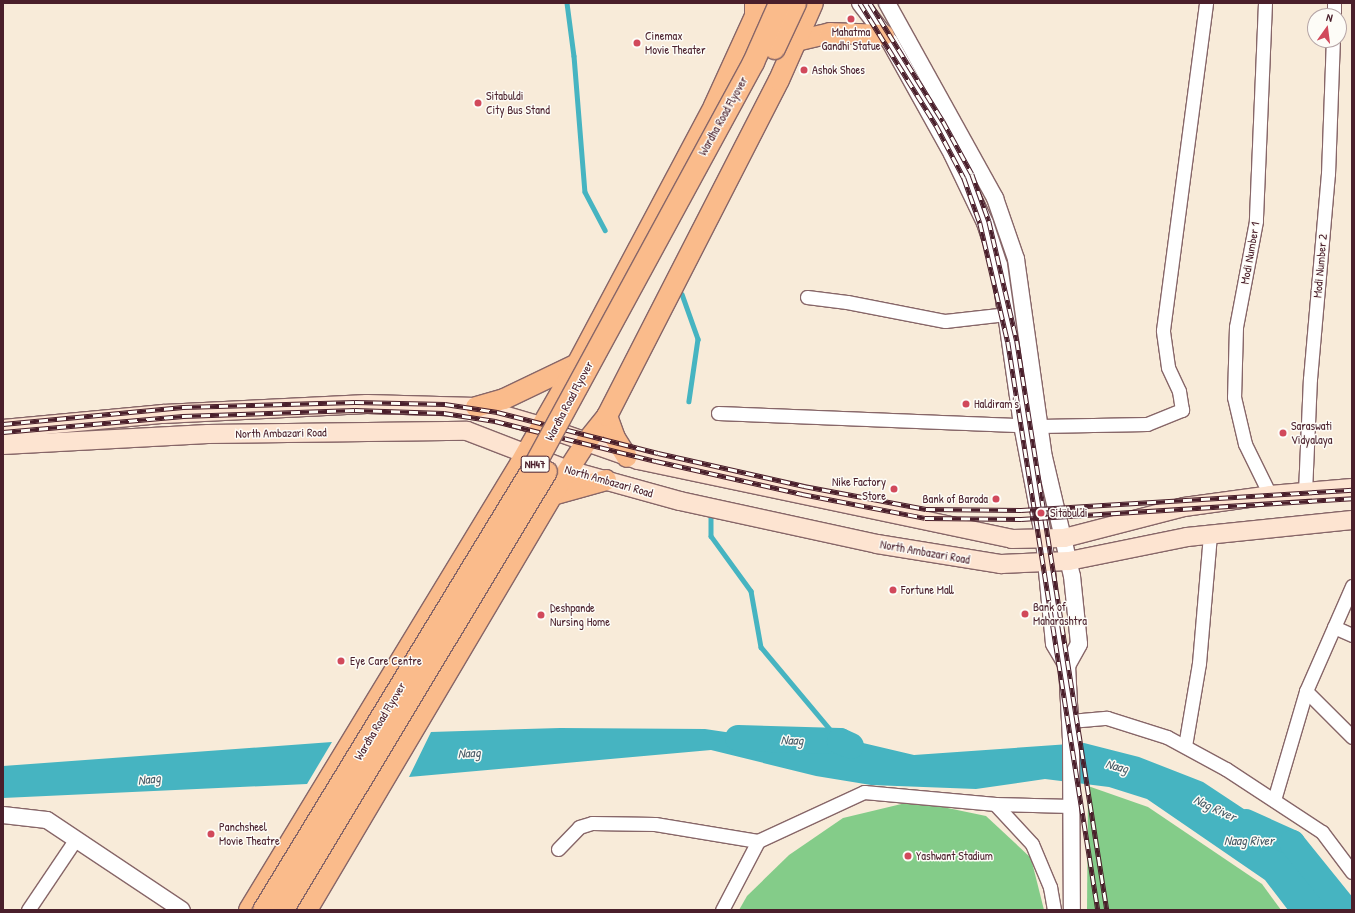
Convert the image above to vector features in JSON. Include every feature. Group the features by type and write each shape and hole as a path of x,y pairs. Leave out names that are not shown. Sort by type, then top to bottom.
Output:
{"highway":[{"name":"Wardha Road Flyover","path":"263,910 533,467 753,62 779,3"},
{"name":"Wardha Road Flyover","path":"282,910 530,501 755,88 796,3"}],"main road":[{"path":"307,910 552,495 587,441 607,416 779,80 813,3"},
{"path":"249,910 525,455 577,364 714,106 757,7"},
{"path":"796,41 830,33 884,35"},
{"path":"476,407 504,399 577,364"},
{"name":"North Ambazari Road","path":"3,429 163,414 367,404 476,407 587,441 627,457 1012,539 1044,540 1064,538 1184,507 1270,495 1352,488"},
{"path":"163,414 166,437"},
{"path":"607,416 615,438 627,457"},
{"name":"North Ambazari Road","path":"3,445 208,434 465,431 568,470 680,500 877,544 1000,564 1069,561 1210,535 1352,520"},
{"path":"552,495 606,480"}],"street":[{"path":"860,3 884,35 952,154 985,223 999,265 1022,426 1044,540 1054,644 1067,666 1071,741 1072,903 1064,910"},
{"path":"887,3 995,198 1016,260 1044,457 1069,561 1079,644 1067,666"},
{"path":"1039,426 1147,424 1182,410 1179,391 1168,367 1163,330 1206,3"},
{"name":"Modi Number 1","path":"1266,3 1256,221 1236,327 1234,397 1245,444 1270,495"},
{"name":"Modi Number 2","path":"1305,492 1310,379 1328,174 1333,48"},
{"path":"807,297 847,302 945,320 1006,314"},
{"path":"718,413 1022,426"},
{"path":"1185,746 1199,663 1210,535"},
{"path":"1274,800 1306,691 1352,586"},
{"path":"1334,627 1352,635"},
{"path":"1306,691 1352,737"},
{"path":"1070,721 1107,718 1167,737 1185,746 1226,769 1322,832 1352,872"},
{"path":"558,849 579,827 592,823 655,824 758,841 864,792 995,804 1071,800"},
{"path":"995,804 1032,844 1050,888 1054,910"},
{"path":"3,815 47,820 182,910"},
{"path":"28,910 75,840"},
{"path":"722,910 758,841"}],"green space":[{"path":"1088,786 1148,807 1262,884 1281,910 1087,910"},
{"name":"Yashwant Stadium","path":"914,801 986,816 1031,858 1044,910 739,910 747,896 789,855 843,818"}],"water":[{"name":"Naag River","path":"560,728 705,729 785,741 846,739 914,755 1084,743 1139,757 1203,782 1268,825 1339,910 1288,910 1265,880 1147,799 1109,787 1045,779 976,789 871,785 816,776 711,750 409,777 431,732"},
{"path":"332,742 307,784 3,798 3,766"}],"waterway":[{"path":"567,3 574,56 585,192 605,230"},
{"path":"682,294 698,339 689,401"},
{"path":"711,514 711,536 751,591 761,647 840,741"},
{"name":"Naag","path":"738,738 840,741 851,746"},
{"name":"Nag River","path":"1246,822 1292,843 1346,910"}],"railway":[{"path":"860,3 936,125 964,178 980,223 1008,342 1098,910"},
{"path":"870,3 943,121 972,174 989,221 1017,341 1107,910"},
{"path":"3,424 183,407 355,402 445,404 497,412 658,453 804,486 926,509 1021,510 1352,490"},
{"path":"3,432 183,416 355,410 444,413 495,421 656,461 802,494 925,518 1021,519 1352,498"}],"place":[{"name":"Mahatma Gandhi Statue","path":"851,19"},
{"name":"Cinemax Movie Theater","path":"637,43"},
{"name":"Ashok Shoes","path":"804,70"},
{"name":"Sitabuldi City Bus Stand","path":"478,103"},
{"name":"Haldiram's","path":"966,404"},
{"name":"Saraswati Vidyalaya","path":"1283,433"},
{"name":"Nike Factory Store","path":"894,489"},
{"name":"Bank of Baroda","path":"996,499"},
{"name":"Sitabuldi","path":"1041,513"},
{"name":"Fortune Mall","path":"893,590"},
{"name":"Bank of Maharashtra","path":"1025,614"},
{"name":"Deshpande Nursing Home","path":"541,615"},
{"name":"Eye Care Centre","path":"341,661"},
{"name":"Panchsheel Movie Theatre","path":"211,834"},
{"name":"Yashwant Stadium","path":"908,856"}]}
